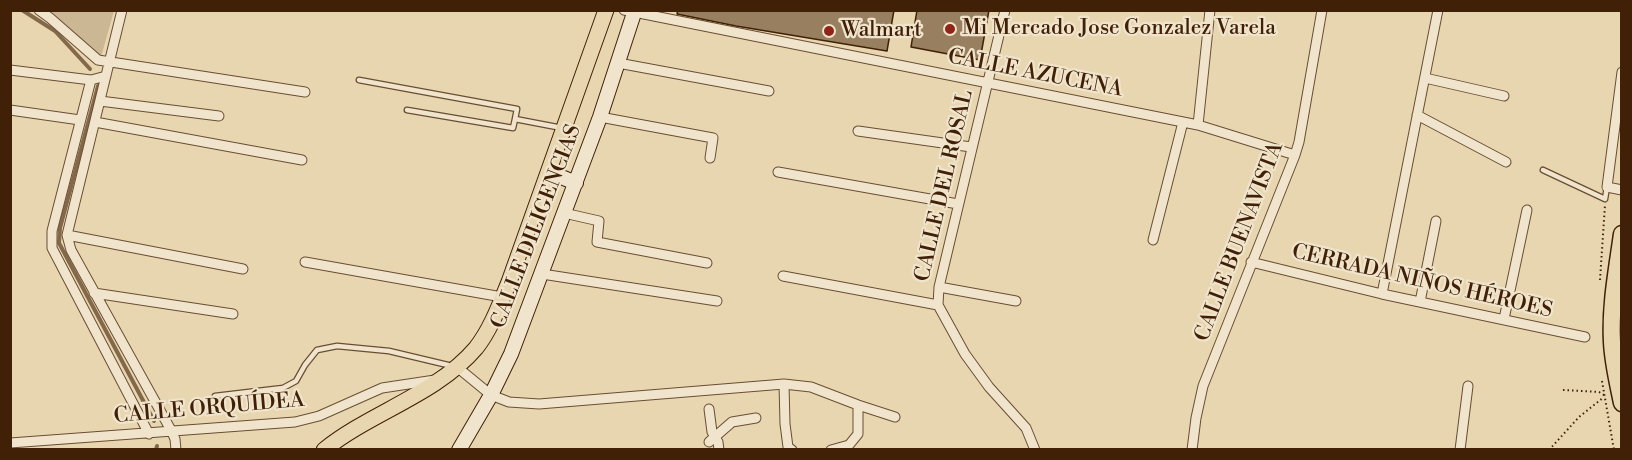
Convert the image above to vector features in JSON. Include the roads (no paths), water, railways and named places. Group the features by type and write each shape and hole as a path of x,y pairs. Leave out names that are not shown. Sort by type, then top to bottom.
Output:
{"highway":[{"path":"1622,234 1612,331 1616,375 1622,403"}],"main road":[{"path":"324,450 351,430 441,379 457,367 477,346 486,332 502,297 549,172 606,10"}],"street":[{"path":"39,10 98,60 305,92"},
{"path":"122,10 67,235 71,250 175,439 176,450"},
{"name":"CALLE DEL ROSAL","path":"1005,10 939,287 938,305 965,354 989,387 1026,428 1035,450"},
{"path":"1198,125 1210,10"},
{"name":"CALLE BUENAVISTA","path":"1192,450 1203,386 1299,142 1322,10"},
{"path":"1382,294 1438,10"},
{"name":"CALLE AZUCENA","path":"631,11 1198,125 1295,155"},
{"name":"CALLE DILIGENCIAS","path":"459,450 491,395 511,354 600,117 618,63 631,11"},
{"path":"618,63 769,91"},
{"path":"10,70 91,80 106,76"},
{"path":"1622,72 1607,187 1622,190"},
{"path":"1425,78 1503,96"},
{"path":"91,80 52,231 52,248 150,434"},
{"path":"100,101 219,116"},
{"path":"10,110 80,120"},
{"path":"1417,115 1506,162"},
{"path":"600,117 713,138 710,158"},
{"path":"95,122 302,160"},
{"path":"1153,240 1183,122"},
{"path":"858,130 971,147"},
{"path":"549,172 576,183"},
{"path":"778,172 958,204"},
{"path":"1504,320 1527,210"},
{"path":"564,213 599,221 597,242 707,263"},
{"path":"1420,302 1436,221"},
{"path":"67,235 243,269"},
{"path":"305,262 502,297"},
{"name":"CERRADA NIÑOS HÉROES","path":"1251,262 1382,294 1585,337"},
{"path":"542,274 717,301"},
{"path":"783,276 938,305"},
{"path":"939,287 1016,301"},
{"path":"94,293 233,314"},
{"path":"457,367 491,395 509,402 539,404 784,384 811,387 895,417"},
{"name":"CALLE ORQUÍDEA","path":"10,443 150,434 306,420 382,388 441,379"},
{"path":"784,384 784,424 788,447 792,450"},
{"path":"1460,450 1468,386"},
{"path":"831,450 849,445 858,434 858,405"},
{"path":"709,409 712,440"},
{"path":"712,440 732,422 756,418"},
{"path":"712,440 718,442 719,450"}],"lane":[{"path":"359,80 518,109 513,128 407,110"},
{"path":"515,119 564,129"},
{"path":"1543,170 1605,199 1607,187"},
{"path":"216,396 283,388 296,381 317,350 337,345 389,351 457,367"}],"waterway":[{"path":"22,10 55,31 90,69"},
{"path":"98,86 60,228 59,243 154,421"},
{"path":"156,450 157,446"}],"place":[{"name":"Mi Mercado Jose Gonzalez Varela","path":"950,29"},
{"name":"Walmart","path":"829,31"}]}
